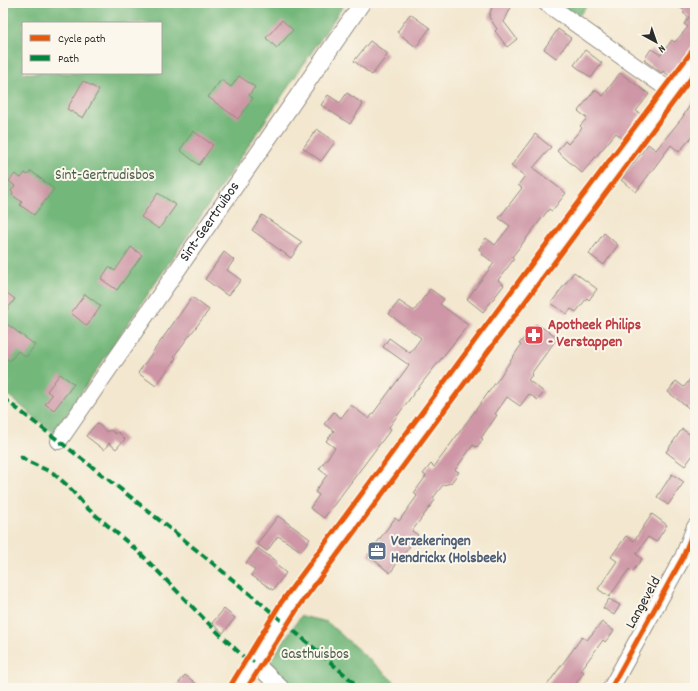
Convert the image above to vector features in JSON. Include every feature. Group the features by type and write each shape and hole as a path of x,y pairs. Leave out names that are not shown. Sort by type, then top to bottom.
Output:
{"street":[{"name":"Sint-Geertruibos","path":"59,441 362,3"},
{"path":"546,3 672,92"},
{"path":"239,688 254,662 287,612 695,61"},
{"name":"Langeveld","path":"611,688 683,557 695,528"},
{"path":"254,662 281,688"}],"green space":[{"name":"Sint-Gertrudisbos","path":"3,3 345,3 54,433 3,391"},
{"path":"559,3 589,3 577,18"},
{"name":"Gasthuisbos","path":"301,616 327,622 401,688 284,688 264,669"}],"building":[{"path":"493,3 513,3 504,22 517,39 507,47 495,31 497,29 489,17"},
{"path":"674,3 695,3 695,45 671,77 663,71 662,73 644,60 651,49 661,55 672,40 674,42 676,41 688,27 684,24 689,17 683,13 685,11"},
{"path":"410,14 430,28 416,47 397,32"},
{"path":"282,20 293,30 277,48 266,38"},
{"path":"558,29 571,38 556,58 544,49"},
{"path":"370,41 388,54 372,75 354,61"},
{"path":"585,50 602,63 591,78 574,65"},
{"path":"620,73 649,94 636,111 641,114 622,138 616,133 582,173 557,151 565,141 568,144 582,128 580,126 587,118 578,111 595,90 603,96"},
{"path":"239,76 255,87 249,95 253,98 238,119 208,97 221,80 231,87"},
{"path":"83,81 99,90 83,118 67,109"},
{"path":"347,93 363,104 350,124 321,105 328,95 340,103"},
{"path":"695,97 695,133 679,152 671,145 636,192 621,180 648,144 656,150 682,118"},
{"path":"317,129 335,142 321,161 303,148"},
{"path":"193,131 213,145 199,165 180,150"},
{"path":"535,134 551,147 533,168 566,193 552,211 549,209 512,257 514,259 498,280 504,285 483,312 467,299 494,263 482,254 483,252 479,249 486,238 495,245 510,226 499,218 522,188 518,185 525,176 511,166"},
{"path":"31,171 54,189 34,215 20,205 22,202 12,195 13,193 11,191 15,186 9,181 15,174 21,178 25,173 28,175"},
{"path":"158,193 176,205 159,229 141,217"},
{"path":"262,215 302,242 291,258 252,230"},
{"path":"604,233 618,245 604,265 589,254"},
{"path":"131,247 142,255 117,290 101,279 109,267 115,271"},
{"path":"224,252 234,260 227,270 241,280 228,296 205,279"},
{"path":"574,272 597,289 589,300 587,298 576,312 571,309 567,314 551,303"},
{"path":"430,289 444,299 440,304 468,325 414,393 389,427 391,429 324,518 310,508 319,495 315,492 327,475 319,469 335,448 326,441 334,431 324,424 334,412 341,418 351,405 369,419 409,365 383,347 389,338 410,353 421,338 389,314 399,301 414,311"},
{"path":"3,290 15,299 3,315"},
{"path":"85,294 101,306 87,326 71,313"},
{"path":"192,297 209,310 174,356 176,358 156,386 138,373"},
{"path":"3,321 35,345 26,357 18,351 10,361 3,356"},
{"path":"536,324 558,337 528,380 544,392 538,400 529,394 520,406 507,397 481,438 483,439 477,447 473,445 455,470 459,472 451,483 443,485 433,498 435,500 412,531 418,535 390,573 368,555 395,518 399,521 417,496 414,493 426,476 423,474 431,464 434,467 499,378 521,345 519,344"},
{"path":"695,373 695,413 668,392 676,381 684,387"},
{"path":"60,374 74,384 54,410 45,404 52,395 47,391"},
{"path":"97,423 107,432 110,430 116,434 118,432 125,439 116,449 109,443 104,450 86,436"},
{"path":"682,429 695,438 695,452 685,466 666,452"},
{"path":"672,474 684,482 668,505 657,497"},
{"path":"652,514 667,525 656,542 648,537 636,554 642,559 632,572 629,569 609,597 598,589 617,561 611,557 626,536 634,541"},
{"path":"278,516 310,539 301,551 278,536 267,551 257,544"},
{"path":"258,548 277,562 275,564 286,573 273,590 251,575 255,570 246,563"},
{"path":"609,599 620,605 614,615 603,608"},
{"path":"224,609 235,618 223,633 212,623"},
{"path":"602,622 614,631 605,642 603,640 581,670 584,672 572,688 545,688 582,637 587,640"},
{"path":"185,675 202,688 175,688"}],"marked path":[{"path":"3,398 184,540 273,613 360,688"},
{"path":"20,456 27,461 53,473 69,487 87,508 139,552 207,622 246,659 254,662"}],"cycle path":[{"path":"229,688 280,604 536,258 695,47"},
{"path":"247,688 300,605 695,73"},
{"path":"611,688 683,557 695,527"}],"place":[{"name":"Apotheek Philips - Verstappen","path":"534,335"},
{"name":"Verzekeringen Hendrickx (Holsbeek)","path":"377,551"}]}
